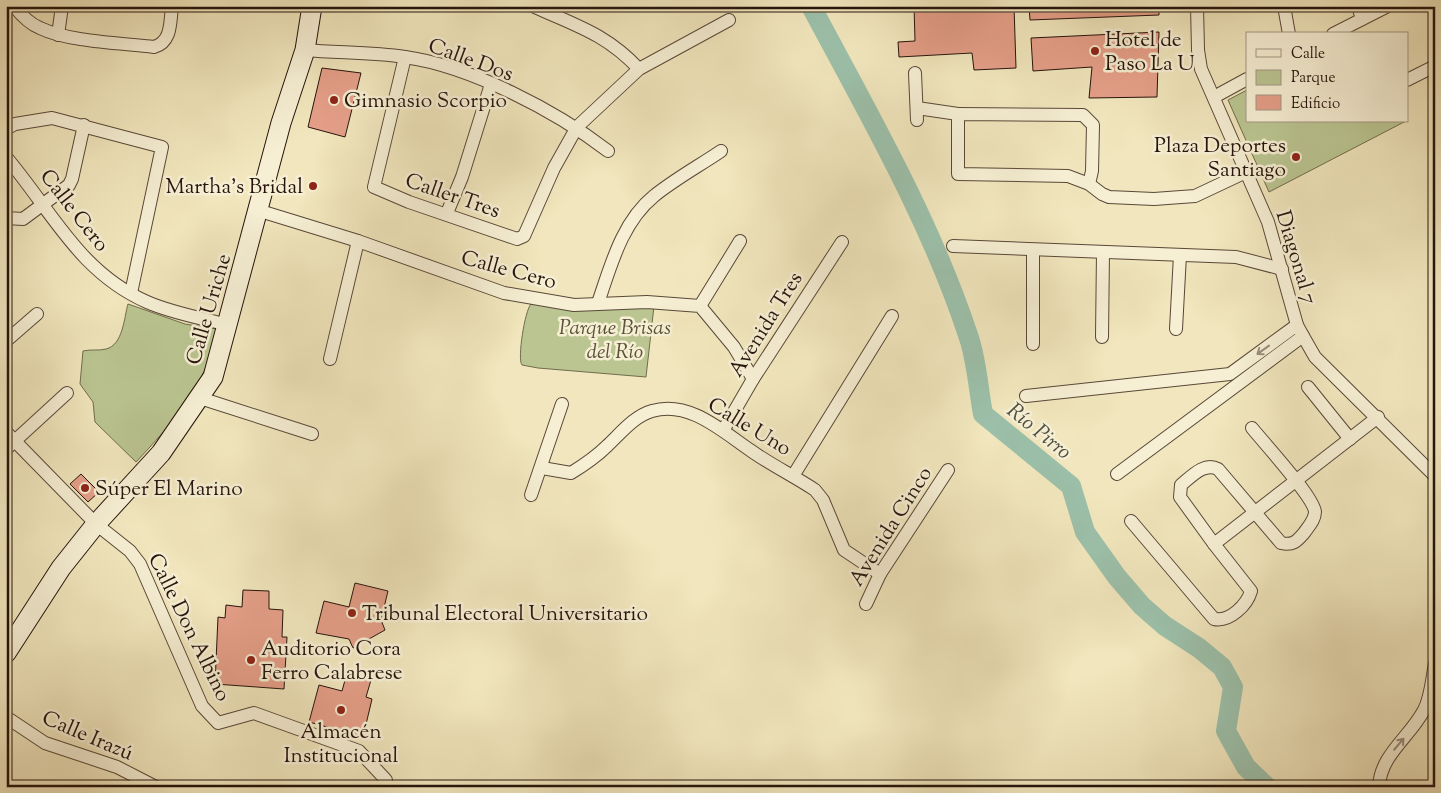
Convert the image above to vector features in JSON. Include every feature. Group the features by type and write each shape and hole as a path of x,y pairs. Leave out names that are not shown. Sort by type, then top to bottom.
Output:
{"main road":[{"name":"Calle Uriche","path":"6,653 62,568 96,524 144,474 200,398 213,377 281,123 305,50 312,6"}],"street":[{"path":"14,6 39,28 58,35 154,47 162,45 167,38 172,6"},
{"path":"58,35 62,6"},
{"name":"Diagonal 7","path":"1197,6 1198,50 1201,69 1268,222 1300,331 1315,358 1378,417 1435,476"},
{"path":"1284,6 1289,32"},
{"path":"1358,6 1362,19"},
{"path":"1337,32 1388,6"},
{"path":"535,7 601,36 620,50 639,69"},
{"path":"577,127 639,69 729,20"},
{"name":"Calle Dos","path":"305,50 405,57 438,65 491,84 577,127 608,151"},
{"name":"Caller Tres","path":"405,57 374,184 376,190 517,239 524,236 554,168 577,127"},
{"path":"1408,80 1435,66"},
{"path":"915,73 917,114 1082,115 1093,125 1092,170 1089,184"},
{"path":"1214,98 1246,80"},
{"path":"446,214 462,177 491,84"},
{"path":"958,114 958,174 1068,176 1089,184 1102,194 1110,197 1170,198 1195,196 1246,172"},
{"path":"6,129 16,124 52,118 162,147 130,293"},
{"path":"6,218 23,219 63,190 72,179 84,125"},
{"path":"598,303 613,257 623,236 640,211 654,196 721,151"},
{"name":"Calle Cero","path":"6,157 75,249 98,272 130,293 162,307 228,325"},
{"name":"Calle Cero","path":"257,210 358,242 504,293 567,304 647,302 700,306"},
{"path":"740,241 700,306 734,347 754,379"},
{"path":"330,359 358,242"},
{"name":"Avenida Tres","path":"724,429 842,242"},
{"path":"953,246 1236,258 1282,269"},
{"path":"1033,250 1033,344"},
{"path":"1102,337 1103,252"},
{"path":"1176,329 1180,255"},
{"path":"6,340 37,314"},
{"path":"793,476 892,316"},
{"path":"1118,474 1233,379 1300,331"},
{"path":"1026,396 1233,379"},
{"path":"1308,386 1350,439"},
{"path":"67,393 9,441 96,524"},
{"path":"200,398 312,434"},
{"path":"531,495 542,468 562,404"},
{"name":"Calle Uno","path":"542,468 571,473 588,462 636,420 651,411 668,409 687,412 724,429 750,450 815,490 823,500 844,550 880,574"},
{"path":"1214,544 1378,417"},
{"path":"1132,521 1214,619 1220,620 1232,616 1251,591 1180,498 1181,485 1204,467 1212,466 1218,469 1281,543 1295,542 1314,519 1315,512 1296,482 1252,428"},
{"name":"Avenida Cinco","path":"866,604 880,574 948,470"},
{"name":"Calle Don Albino","path":"96,524 130,551 140,564 202,706 214,720 222,722 254,713 359,750 386,780"},
{"path":"1379,787 1380,774 1384,764 1426,708 1435,664"},
{"name":"Calle Irazú","path":"6,717 45,742 117,767 156,787"}],"green space":[{"name":"Plaza Deportes Santiago","path":"1246,91 1246,122 1404,122 1269,192 1228,100"},
{"path":"128,304 185,324 217,329 206,367 187,402 136,462 95,422 93,402 80,384 83,351 106,349 116,342 122,330"},
{"name":"Parque Brisas del Río","path":"531,304 654,306 646,377 522,365 520,354 522,334 526,315"}],"building":[{"path":"914,6 1014,6 1016,68 974,70 972,53 899,57 898,42 915,41"},
{"path":"1029,6 1159,6 1159,15 1030,20"},
{"name":"Hotel de Paso La U","path":"1159,32 1157,97 1089,98 1092,67 1033,71 1031,38"},
{"name":"Gimnasio Scorpio","path":"322,68 361,73 345,137 308,127"},
{"name":"Súper El Marino","path":"81,474 99,492 88,502 70,484"},
{"name":"Tribunal Electoral Universitario","path":"355,583 388,591 381,620 385,630 353,648 349,639 316,633 324,601 349,607"},
{"name":"Auditorio Cora Ferro Calabrese","path":"243,590 269,591 269,609 283,610 282,637 287,637 284,689 215,684 218,617 225,618 226,605 242,607"},
{"name":"Almacén Institucional","path":"347,673 371,680 366,697 372,699 363,737 309,722 319,685 342,691"}],"waterway":[{"name":"Río Pirro","path":"811,6 897,168 953,292 971,345 983,414 1071,486 1085,532 1117,577 1142,606 1165,626 1199,648 1222,667 1233,687 1226,731 1246,767 1267,787"}],"place":[{"name":"Hotel de Paso La U","path":"1095,51"},
{"name":"Gimnasio Scorpio","path":"334,100"},
{"name":"Plaza Deportes Santiago","path":"1296,157"},
{"name":"Martha's Bridal","path":"313,186"},
{"name":"Súper El Marino","path":"85,488"},
{"name":"Tribunal Electoral Universitario","path":"352,613"},
{"name":"Auditorio Cora Ferro Calabrese","path":"251,660"},
{"name":"Almacén Institucional","path":"341,710"}]}
